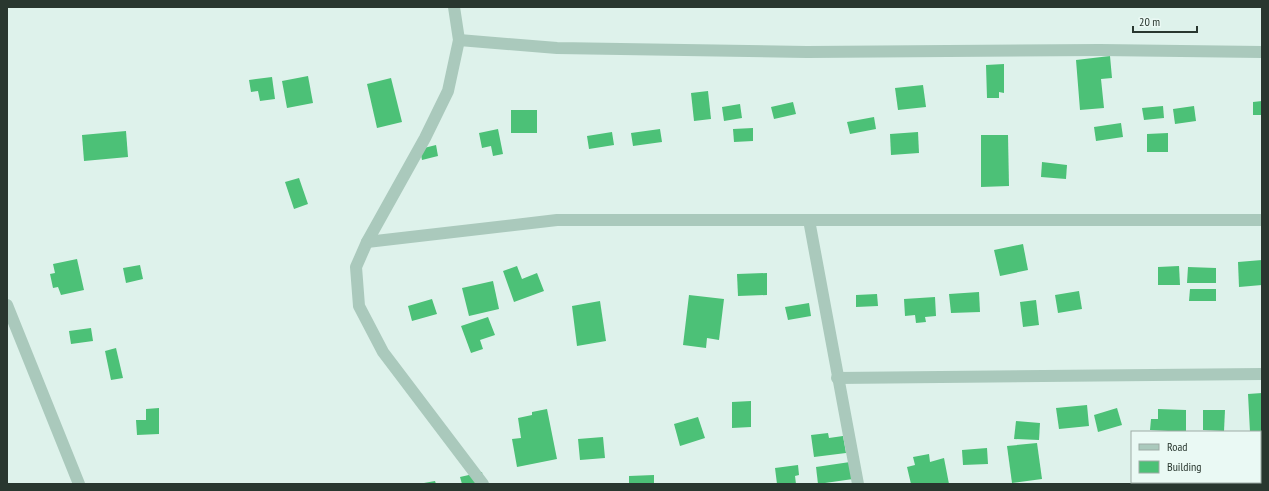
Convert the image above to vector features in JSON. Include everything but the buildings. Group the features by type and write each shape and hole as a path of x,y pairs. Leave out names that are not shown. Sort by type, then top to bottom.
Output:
{"street":[{"path":"454,7 459,40 448,91 425,138 367,242 356,267 359,306 383,352 483,484"},
{"path":"459,40 573,48 807,52 1100,50 1262,52"},
{"path":"367,242 557,220 1262,220"},
{"path":"808,220 858,484"},
{"path":"7,305 79,484"},
{"path":"837,378 1262,374"}]}
